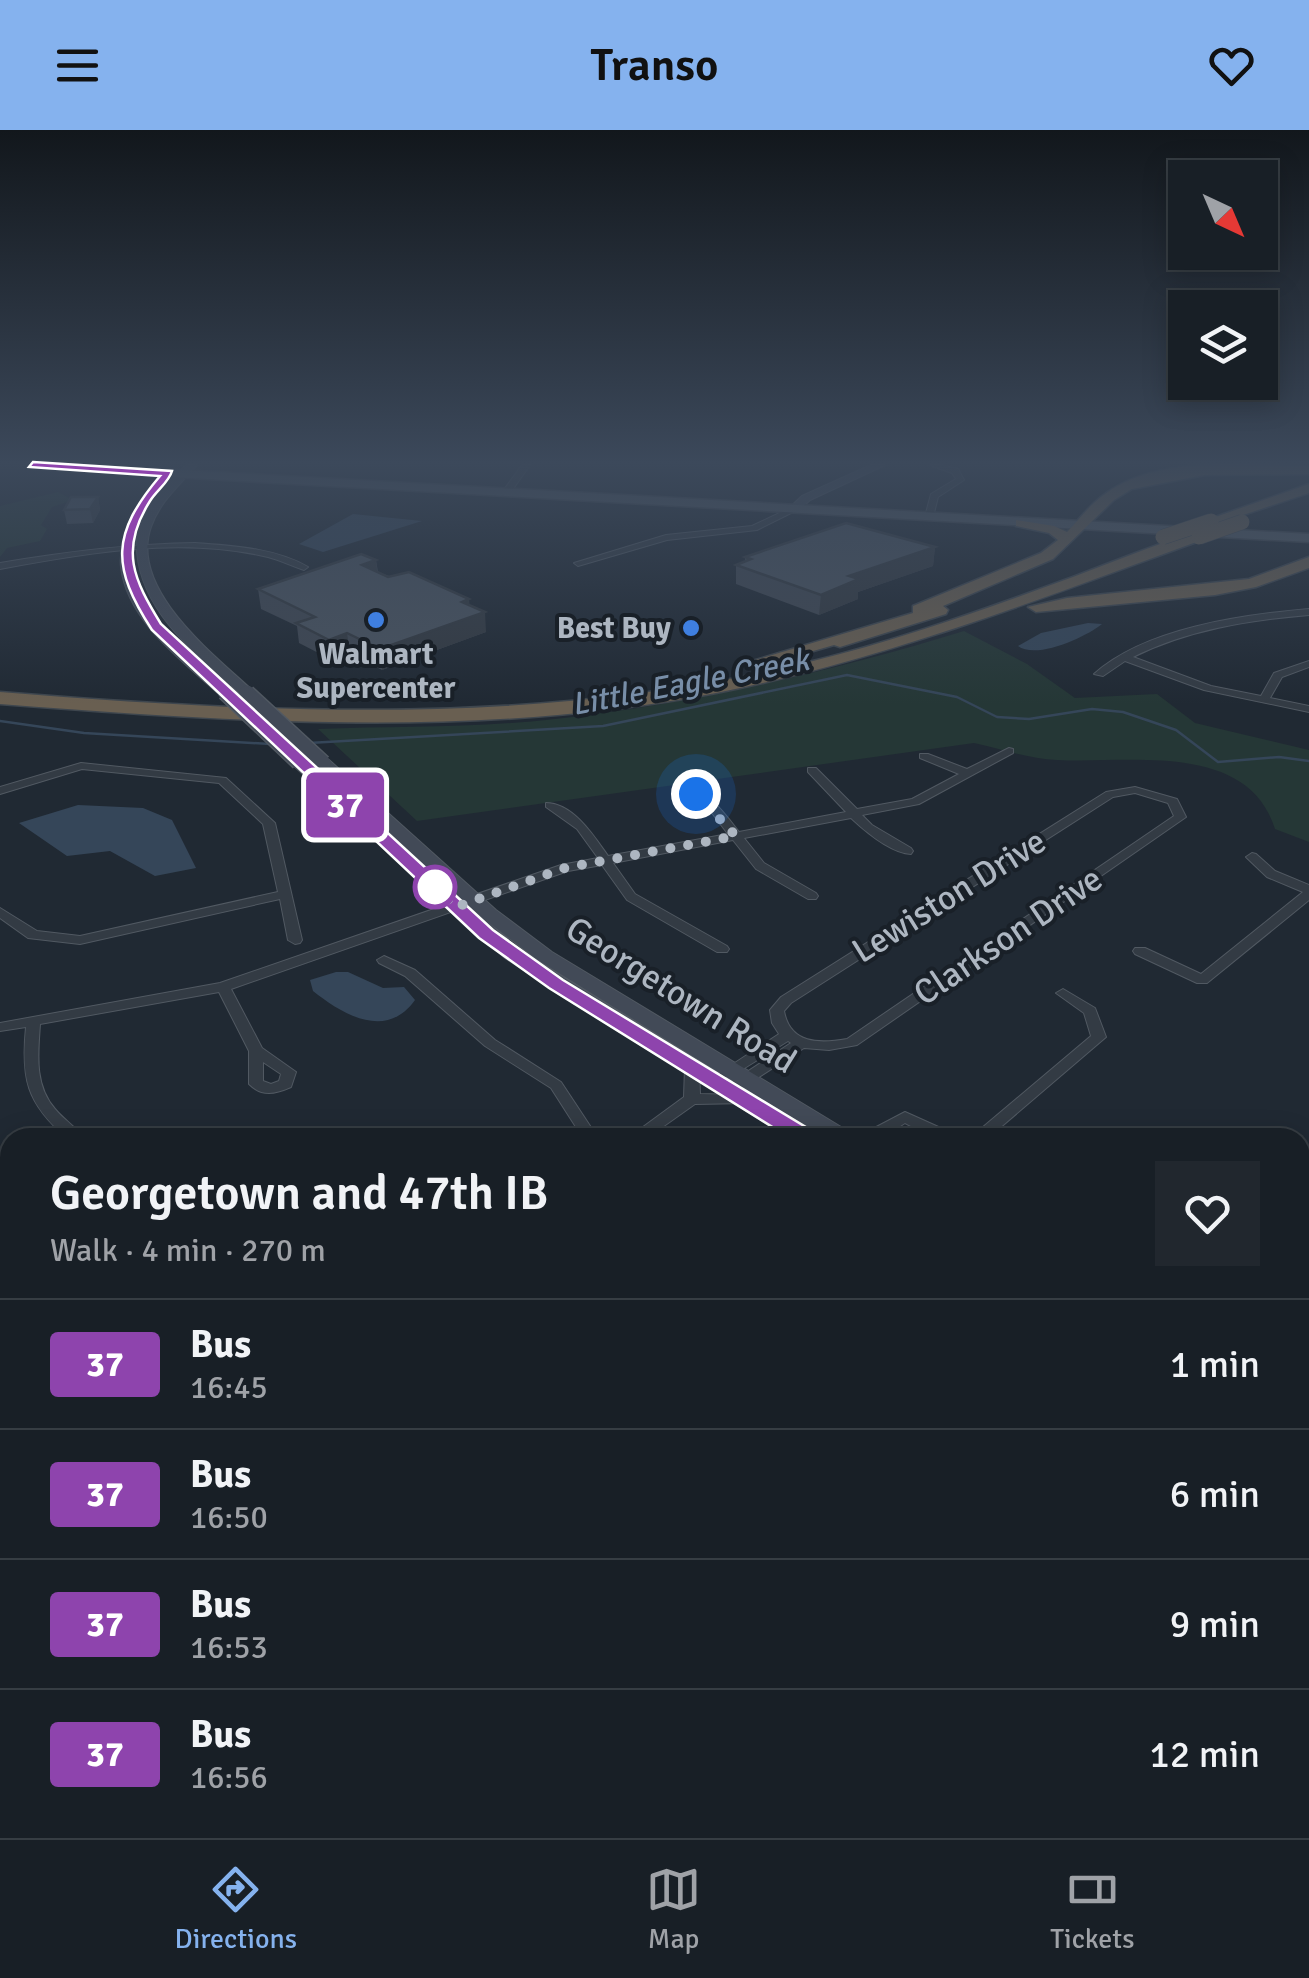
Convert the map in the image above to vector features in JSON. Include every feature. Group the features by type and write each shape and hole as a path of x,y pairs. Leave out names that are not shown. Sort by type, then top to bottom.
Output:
{"highway":[{"path":"758,662 914,612 1039,560 1060,545"},
{"path":"0,683 226,702 421,704 604,688 758,662 859,636 1139,545"},
{"path":"890,645 1175,545"},
{"path":"0,698 267,718 476,716 716,687 1040,606 1252,583 1309,562"}],"main road":[{"path":"132,550 135,545"},
{"name":"Georgetown Road","path":"132,550 128,580 148,616 299,762 464,904 734,1084 793,1128"},
{"name":"Georgetown Road","path":"132,550 161,609 520,960 692,1068 823,1128"}],"street":[{"path":"578,564 643,545"},
{"path":"0,566 132,550 240,547 272,553 304,567"},
{"path":"1099,674 1128,658 1221,622 1309,612"},
{"path":"1128,658 1201,686 1309,709"},
{"path":"1264,700 1278,675 1309,664"},
{"path":"0,1027 223,987 552,871 924,799 1009,752"},
{"path":"924,756 970,774"},
{"path":"0,791 81,766 217,778 269,822 294,940"},
{"path":"812,770 875,834 907,851"},
{"path":"686,788 710,805 764,870 812,896"},
{"name":"Lewiston Drive","path":"795,1039 778,1021 777,1010 803,989 1112,793 1135,790 1162,796"},
{"name":"Clarkson Drive","path":"795,1039 823,1047 852,1042 1178,820 1178,805 1162,796"},
{"path":"550,805 580,824 636,902 722,949"},
{"path":"1140,951 1202,980 1309,892 1271,874 1252,858"},
{"path":"3,919 37,937 80,940 285,894"},
{"path":"384,960 410,973 490,1043 556,1086 583,1128"},
{"path":"223,987 256,1051"},
{"path":"989,1128 1099,1037 1090,1012 1063,994"},
{"path":"33,1022 31,1086 45,1108 66,1128"},
{"path":"650,1128 692,1099 734,1084 795,1039"},
{"path":"692,1068 692,1099"},
{"path":"887,1128 905,1118 926,1128"}],"shaded area":[{"path":"0,545 23,545 7,548 0,557"},
{"path":"964,631 1027,664 1075,698 1157,694 1195,723 1309,750 1309,842 1275,829 1261,801 1239,781 1212,769 1150,760 1047,759 974,743 417,821 318,729 496,724 607,712 762,684"}],"water":[{"path":"301,545 346,545 323,552"},
{"path":"1088,623 1102,624 1048,649 1026,650 1018,646 1041,633"},
{"path":"78,805 143,808 172,820 196,868 155,876 110,851 67,856 19,823"},
{"path":"348,972 383,988 404,987 415,1000 391,1019 364,1020 313,991 310,980"}],"building":[{"path":"782,545 935,547 849,576 859,579 821,595 736,565 751,559 745,557"},
{"name":"Walmart Supercenter","path":"361,554 376,560 362,565 388,577 409,572 469,599 462,602 485,612 380,649 347,633 329,640 296,623 315,617 258,589"}],"waterway":[{"name":"Little Eagle Creek","path":"309,743 603,726 847,675 957,697 997,717 1029,719 1092,709 1123,712 1176,730 1218,762 1279,757 1309,761"},
{"name":"Little Eagle Creek","path":"0,721 84,733 270,744"}],"bus line":[{"name":"37","path":"125,545 130,585 156,627 486,934 556,984 790,1128"}],"place":[{"name":"Walmart Supercenter","path":"376,620"},
{"name":"Best Buy","path":"691,628"}],"route":[{"path":"435,887 456,907 565,868 736,836 696,794"}]}
